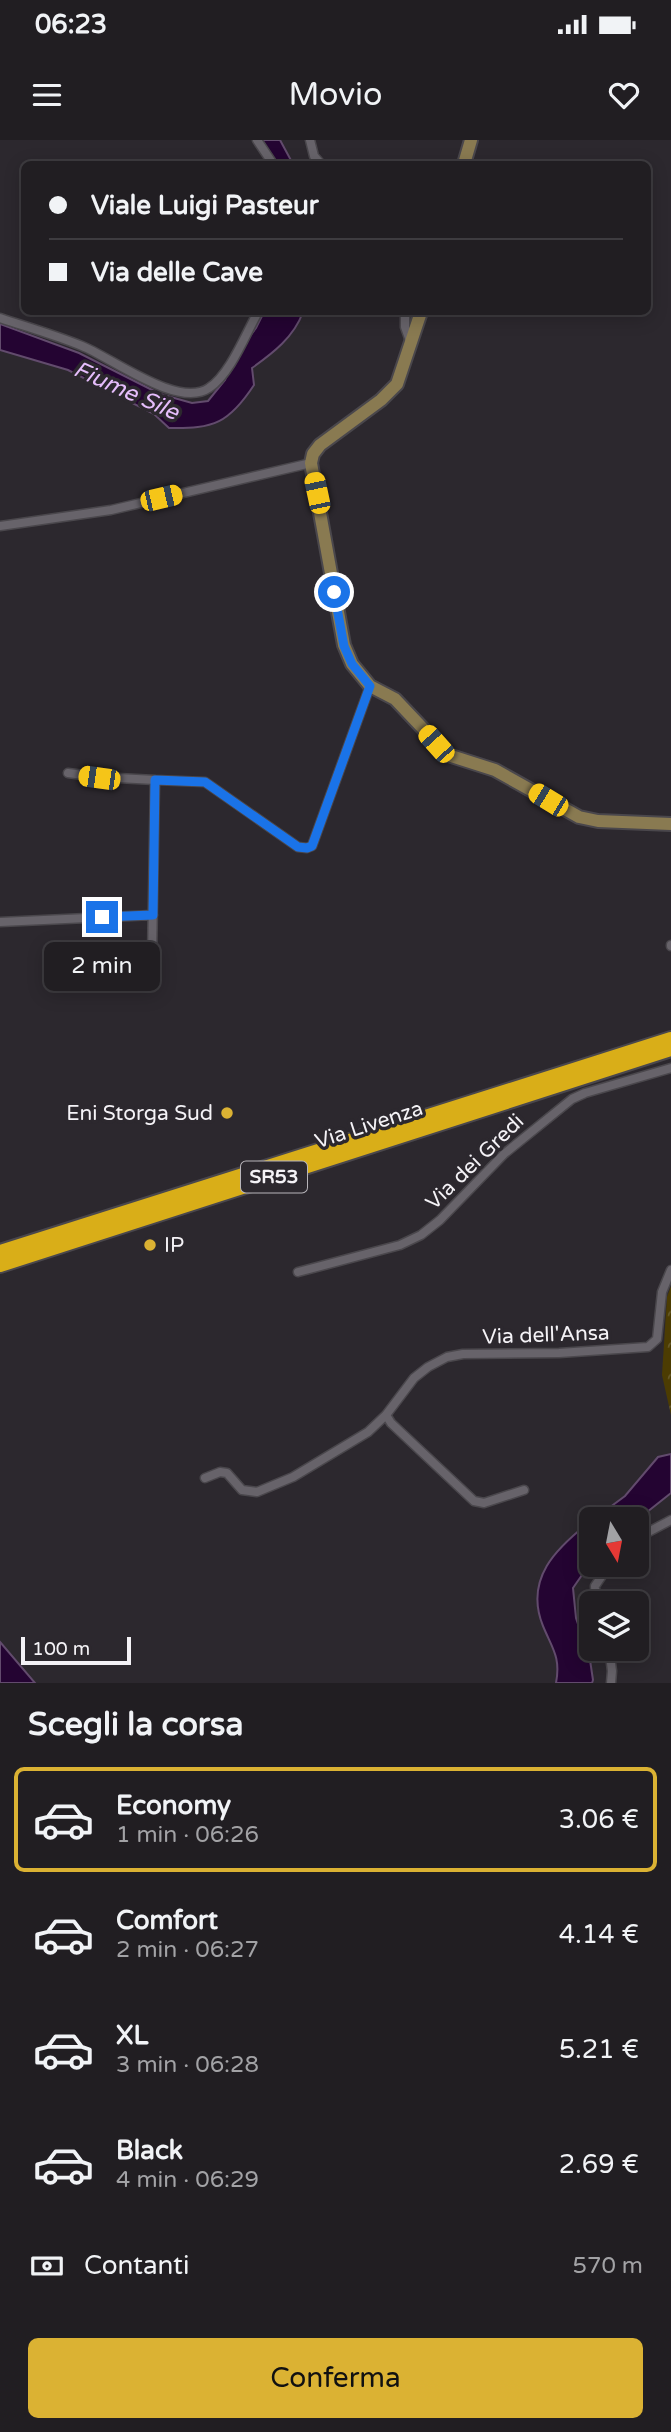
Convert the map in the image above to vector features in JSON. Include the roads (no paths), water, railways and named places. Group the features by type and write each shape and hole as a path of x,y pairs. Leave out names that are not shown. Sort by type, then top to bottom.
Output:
{"highway":[{"name":"Via Livenza","path":"0,1252 671,1039"},
{"name":"Via Livenza","path":"0,1265 671,1049"}],"street":[{"path":"257,140 271,161"},
{"path":"310,140 314,156 318,161"},
{"path":"465,161 471,140"},
{"path":"0,318 83,346 153,383 187,394 209,389 220,379 256,315"},
{"path":"405,315 405,327 412,344"},
{"path":"420,315 397,384 381,400 320,445 313,454 311,463 344,646 352,664 370,686 395,699 448,755 495,770 570,814 598,821 671,824"},
{"path":"0,526 111,510 311,463"},
{"path":"68,773 99,778 205,782 298,847 307,848 312,846 370,686"},
{"path":"152,958 155,780"},
{"path":"0,922 153,915"},
{"name":"Via dei Gredi","path":"298,1272 389,1249 414,1239 440,1220 504,1154 572,1099 671,1068"},
{"name":"Via dell'Ansa","path":"205,1478 220,1472 226,1473 242,1490 257,1492 293,1477 356,1440 386,1415 414,1378 447,1357 639,1349 651,1346 658,1336 662,1292 671,1270"},
{"path":"386,1415 391,1423 474,1501 484,1503 524,1490"},
{"path":"649,1532 671,1520"},
{"path":"611,1661 611,1683"}],"water":[{"path":"262,140 280,140 291,161 274,161"},
{"name":"Fiume Sile","path":"262,315 302,315 288,337 252,368 254,385 237,408 219,421 198,427 169,428 154,414 68,370 0,350 0,324 79,353 160,394 192,403 208,401 225,380 236,354"},
{"path":"671,1454 671,1493 649,1510 649,1507 610,1507 625,1496 658,1457"},
{"path":"579,1531 581,1577 573,1588 579,1627 579,1661 590,1661 592,1683 556,1683 556,1659 538,1609 541,1579 555,1554"},
{"path":"0,1642 35,1683 0,1683"}],"place":[{"name":"Eni Storga Sud","path":"227,1113"},
{"name":"IP","path":"150,1245"}]}
